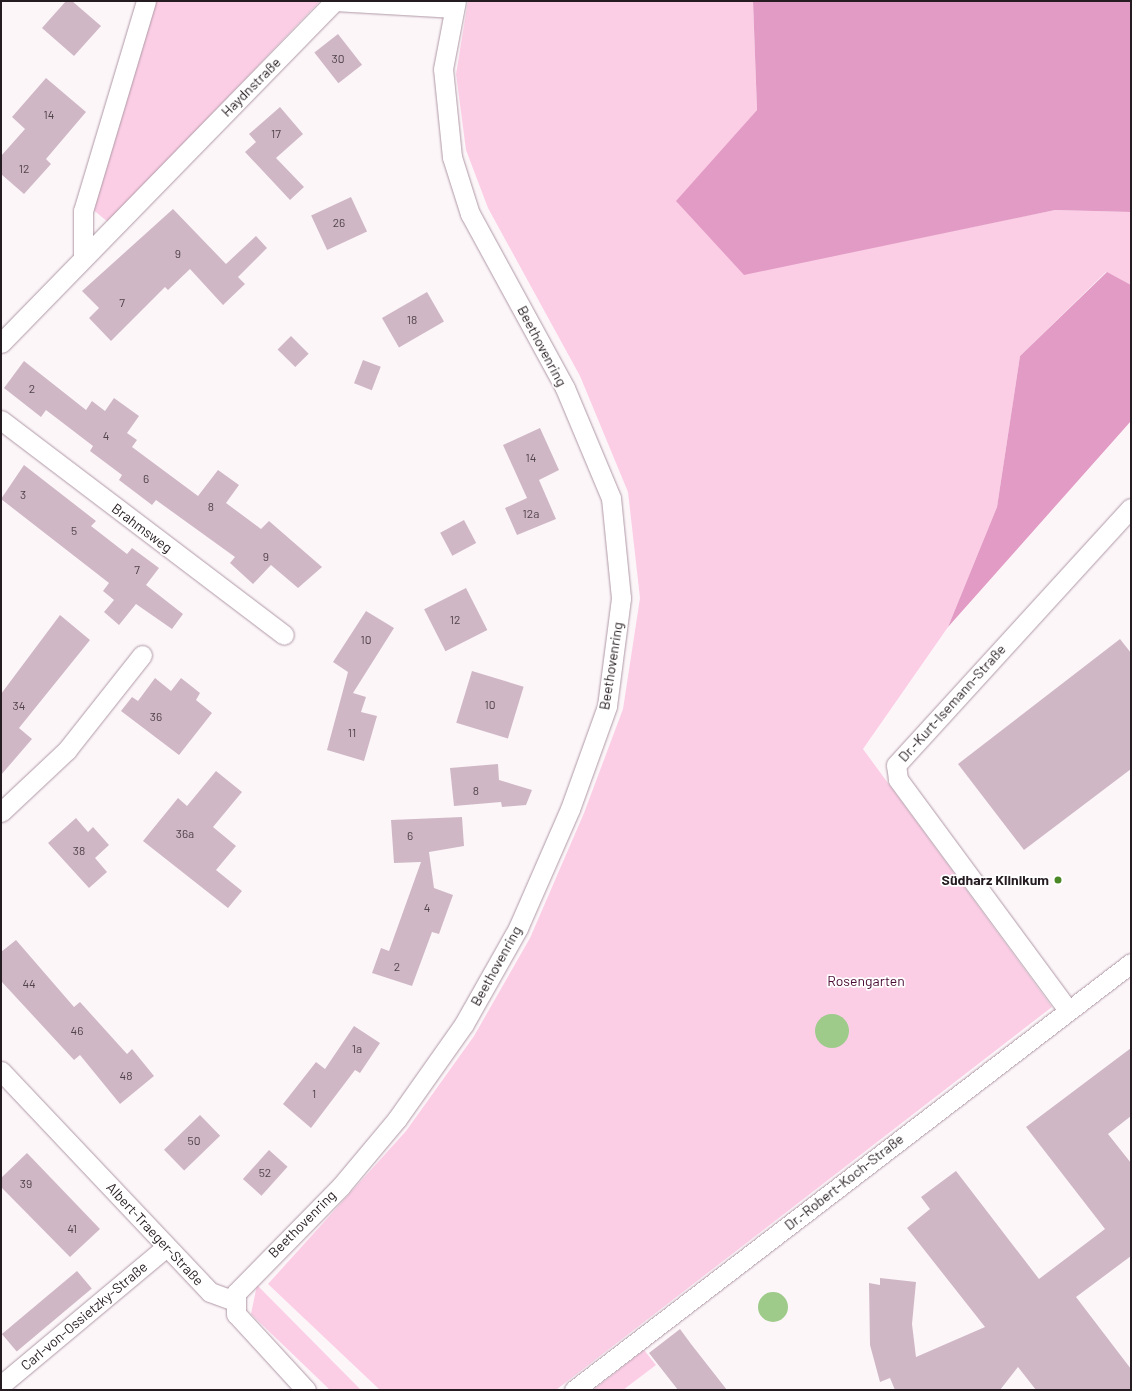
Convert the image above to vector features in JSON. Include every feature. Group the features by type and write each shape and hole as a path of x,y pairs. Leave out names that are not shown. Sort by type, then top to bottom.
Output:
{"street":[{"path":"83,258 83,211 146,1"},
{"name":"Haydnstraße","path":"1,343 335,2 455,4"},
{"name":"Beethovenring","path":"235,1301 240,1287 341,1186 397,1120 464,1024 518,928 570,809 607,706 621,598 610,498 565,388 470,214 452,156 444,69 455,4"},
{"name":"Brahmsweg","path":"1,420 284,635"},
{"name":"Dr.-Kurt-Isemann-Straße","path":"1068,1010 898,779 896,765 1131,508"},
{"path":"1,812 67,750 142,655"},
{"name":"Dr.-Robert-Koch-Straße","path":"574,1390 1068,1010 1123,974 1131,963"},
{"name":"Albert-Traeger-Straße","path":"1,1071 210,1292 235,1301"},
{"name":"Carl-von-Ossietzky-Straße","path":"1,1385 166,1247"},
{"path":"235,1301 236,1314 306,1390"}],"green space":[{"path":"156,1 320,1 108,222 91,208"},
{"name":"Rosengarten","path":"468,1 753,1 757,110 677,201 744,274 1055,210 1131,212 1131,285 1106,272 1020,356 997,507 948,627 863,749 1052,1007 556,1390 380,1390 268,1284 406,1131 474,1036 530,938 584,813 623,709 640,598 628,492 580,376 488,208 466,150 456,74"},
{"path":"257,1285 360,1390 330,1390 251,1314"},
{"path":"644,1350 656,1365 623,1390 593,1390"}],"shaded area":[{"path":"753,1 1131,1 1131,212 1055,210 744,275 676,201 757,110"},
{"path":"1107,272 1131,285 1131,421 948,627 997,507 1020,356"},
{"path":"832,1014 844,1019 849,1031 844,1043 832,1048 820,1043 815,1031 820,1019"},
{"path":"773,1292 784,1296 788,1307 784,1318 773,1322 762,1318 758,1307 762,1296"}],"building":[{"path":"66,1 72,1 101,26 74,56 42,28"},
{"path":"338,34 362,65 338,83 314,52"},
{"path":"46,78 86,112 46,159 51,164 24,194 1,174 1,156 25,129 12,117"},
{"path":"280,107 303,134 276,158 304,187 290,200 245,152 256,142 249,134"},
{"path":"351,197 367,231 327,250 311,216"},
{"path":"173,209 226,264 256,236 267,248 238,277 245,284 223,305 190,269 168,290 165,287 111,341 89,318 99,308 82,291"},
{"path":"427,292 444,321 399,347 382,318"},
{"path":"291,336 309,354 295,367 278,349"},
{"path":"363,360 381,367 372,390 354,383"},
{"path":"24,361 86,410 92,401 105,411 114,398 139,416 127,433 137,440 132,447 198,496 218,470 239,485 226,503 261,529 269,521 322,567 298,588 271,565 253,584 230,563 235,557 156,500 152,505 119,480 122,475 90,451 93,446 46,410 41,417 4,388"},
{"path":"540,428 559,470 539,480 556,519 517,535 505,508 527,498 503,445"},
{"path":"24,465 96,521 91,526 127,554 132,548 159,568 146,585 183,614 172,629 136,604 119,625 104,612 114,600 103,591 109,583 1,499"},
{"path":"464,520 476,543 452,556 440,533"},
{"path":"466,588 487,630 445,651 424,609"},
{"path":"366,611 394,628 353,693 366,697 361,712 377,716 364,761 327,750 348,672 333,662"},
{"path":"60,615 90,640 19,728 32,739 1,775 1,694"},
{"path":"1120,639 1131,653 1131,769 1024,850 958,764"},
{"path":"472,671 524,687 508,738 456,723"},
{"path":"155,678 171,691 181,678 200,693 196,700 212,713 179,755 121,711 132,697 138,701"},
{"path":"498,764 499,780 532,790 526,805 502,807 501,802 454,806 450,768"},
{"path":"216,771 242,792 213,827 236,846 216,870 242,891 228,908 143,841 178,798 187,806"},
{"path":"462,817 464,846 429,852 434,888 453,895 439,934 432,932 412,986 372,973 381,948 389,951 421,862 394,863 391,820"},
{"path":"76,818 88,832 93,827 109,845 95,858 107,872 89,888 48,843"},
{"path":"16,940 74,1007 80,1002 127,1054 132,1049 154,1076 120,1104 80,1055 74,1060 1,981 1,952"},
{"path":"354,1026 380,1043 360,1073 355,1070 311,1128 283,1104 316,1062 325,1069"},
{"path":"1131,1048 1131,1116 1108,1134 1131,1163 1131,1256 1076,1297 1131,1369 1131,1390 1036,1390 1018,1367 1000,1390 895,1390 890,1378 880,1382 870,1345 869,1283 880,1285 880,1278 916,1282 912,1324 916,1357 985,1327 907,1228 930,1209 921,1197 956,1171 1039,1279 1105,1229 1026,1127"},
{"path":"200,1115 220,1136 184,1171 164,1150"},
{"path":"269,1150 288,1167 261,1196 243,1179"},
{"path":"27,1153 100,1229 70,1257 1,1187 1,1178"},
{"path":"77,1271 92,1289 17,1352 2,1334"},
{"path":"680,1329 727,1390 678,1390 649,1353"}],"place":[{"name":"Südharz Klinikum","path":"1058,880"}]}
